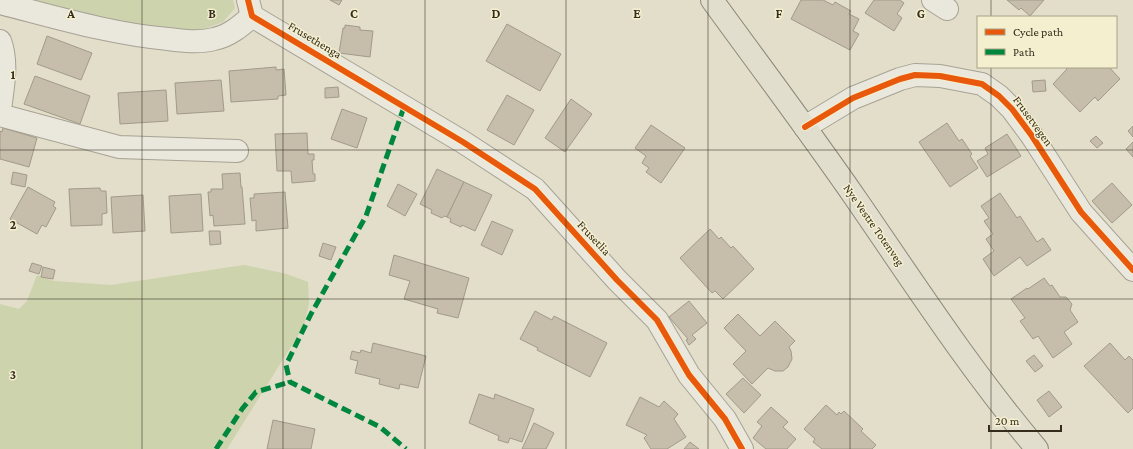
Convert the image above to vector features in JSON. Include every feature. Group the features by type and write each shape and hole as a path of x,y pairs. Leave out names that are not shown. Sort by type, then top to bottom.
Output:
{"main road":[{"name":"Nye Vestre Totenveg","path":"712,0 804,127 962,353 1018,427 1037,449"}],"street":[{"name":"Frusethenga","path":"0,3 83,24 139,36 188,41 214,39 235,31 250,8 381,92"},
{"path":"0,41 3,48 4,77 0,109"},
{"name":"Frusetvegen","path":"804,127 853,98 900,79 915,75 940,76 982,84 999,96 1012,109 1032,136 1081,212 1133,270"},
{"name":"Frusetlia","path":"381,92 463,142 535,189 617,280 657,320 689,375 725,419 742,449"},
{"path":"0,115 118,147 237,151"}],"green space":[{"path":"31,0 233,0 235,8 223,22 193,33 137,31"},
{"path":"244,265 287,274 308,282 309,304 304,326 227,449 0,449 0,304 19,309 27,301 37,275 54,281 111,285"}],"building":[{"path":"330,0 342,0 339,5"},
{"path":"801,0 823,0 833,5 835,2 851,11 849,14 859,19 853,31 859,34 850,50 791,19"},
{"path":"874,0 900,0 904,3 897,14 902,18 894,31 865,13"},
{"path":"1007,0 1044,0 1030,16 1021,8 1019,10"},
{"path":"507,24 561,54 540,91 486,61"},
{"path":"345,25 360,27 360,30 373,31 370,57 339,53 343,28 345,28"},
{"path":"47,36 92,53 81,80 37,64"},
{"path":"276,67 276,70 284,69 286,95 278,96 278,99 231,102 229,71"},
{"path":"1066,68 1110,68 1120,79 1098,101 1095,97 1080,112 1053,84 1067,69"},
{"path":"35,76 90,96 80,124 24,104"},
{"path":"221,80 224,111 177,114 175,83"},
{"path":"1045,80 1046,91 1033,92 1032,81"},
{"path":"338,87 339,97 325,98 325,88"},
{"path":"166,90 168,121 120,124 118,93"},
{"path":"507,95 534,110 514,145 487,130"},
{"path":"571,99 592,114 565,152 545,138"},
{"path":"342,109 367,118 357,148 331,139"},
{"path":"947,123 959,141 962,139 972,154 970,156 978,168 950,187 919,142"},
{"path":"651,125 685,148 661,183 646,172 649,168 642,163 646,156 635,148"},
{"path":"1133,126 1133,137 1128,131"},
{"path":"3,128 37,138 29,167 0,159 0,131 2,132"},
{"path":"307,133 308,154 314,154 314,160 312,160 315,181 292,183 291,171 277,171 275,134"},
{"path":"1007,134 1021,156 987,177 977,161 988,154 985,148"},
{"path":"1096,136 1103,143 1097,148 1090,141"},
{"path":"1133,142 1133,157 1126,149"},
{"path":"437,169 464,182 447,217 444,216 442,218 431,213 432,210 420,204"},
{"path":"13,172 27,175 25,187 11,184"},
{"path":"240,173 245,224 214,226 213,215 210,216 208,192 211,192 211,189 223,189 222,174"},
{"path":"464,182 492,195 475,231 462,225 461,227 450,222 451,219 447,217"},
{"path":"1112,183 1132,205 1112,223 1092,201"},
{"path":"398,184 417,194 405,216 387,206"},
{"path":"28,187 55,202 53,206 56,208 46,227 42,225 37,234 10,219"},
{"path":"100,188 101,191 106,191 107,213 102,214 102,225 71,226 69,189"},
{"path":"285,192 288,228 256,231 256,220 252,221 250,198 254,198 254,194"},
{"path":"1000,193 1017,218 1020,216 1037,242 1043,238 1051,250 1027,266 1020,257 994,276 983,259 994,251 986,239 993,234 984,221 989,218 981,206"},
{"path":"201,194 203,231 171,233 169,196"},
{"path":"143,195 145,231 113,233 111,197"},
{"path":"492,221 513,230 502,255 481,245"},
{"path":"710,229 719,239 721,237 731,248 733,246 754,269 723,299 715,291 712,293 680,258"},
{"path":"209,231 220,231 221,244 210,245"},
{"path":"323,243 336,247 331,260 319,256"},
{"path":"394,255 469,278 458,318 437,313 438,309 404,299 410,281 389,275"},
{"path":"32,263 42,266 39,274 29,271"},
{"path":"43,267 55,270 53,279 41,277"},
{"path":"1044,278 1050,286 1052,285 1060,297 1066,297 1072,304 1070,310 1078,322 1064,332 1072,344 1053,358 1038,336 1033,339 1020,321 1025,318 1011,299"},
{"path":"689,301 707,323 692,335 696,339 689,345 686,340 688,339 669,317"},
{"path":"535,311 552,320 554,316 607,343 590,377 537,350 538,348 520,339"},
{"path":"738,314 760,336 775,321 795,341 789,347 792,359 788,367 783,371 775,371 768,368 752,384 733,364 746,351 724,328"},
{"path":"373,343 426,356 418,388 400,384 399,389 379,384 380,379 355,373 358,361 350,359 352,351 360,353 361,350 371,353"},
{"path":"1110,343 1125,360 1129,356 1133,360 1133,408 1128,413 1084,366"},
{"path":"1034,355 1043,366 1035,372 1026,361"},
{"path":"743,378 761,395 744,413 726,394"},
{"path":"1049,391 1062,407 1049,417 1037,400"},
{"path":"479,394 494,399 495,394 534,409 522,442 510,438 508,443 498,440 499,436 469,423"},
{"path":"640,397 659,407 664,401 678,414 674,419 686,437 667,449 651,449 644,438 647,435 626,425"},
{"path":"826,405 837,415 839,412 841,414 844,411 863,429 861,431 876,445 872,449 822,449 813,442 815,439 804,429"},
{"path":"771,407 788,422 783,427 796,439 787,449 766,449 753,438 762,426 757,422"},
{"path":"273,420 315,429 311,449 267,449"},
{"path":"534,423 554,433 546,449 522,449"},
{"path":"690,442 699,449 684,449"}],"marked path":[{"path":"404,107 366,216 311,314 286,365 290,382 380,427 406,449"},
{"path":"216,449 242,409 256,392 290,382"}],"cycle path":[{"path":"248,0 252,16 463,142 535,189 617,280 657,320 689,375 725,419 742,449"},
{"path":"805,127 853,98 900,79 915,75 940,76 982,84 999,96 1012,109 1032,136 1081,212 1133,270"}]}
